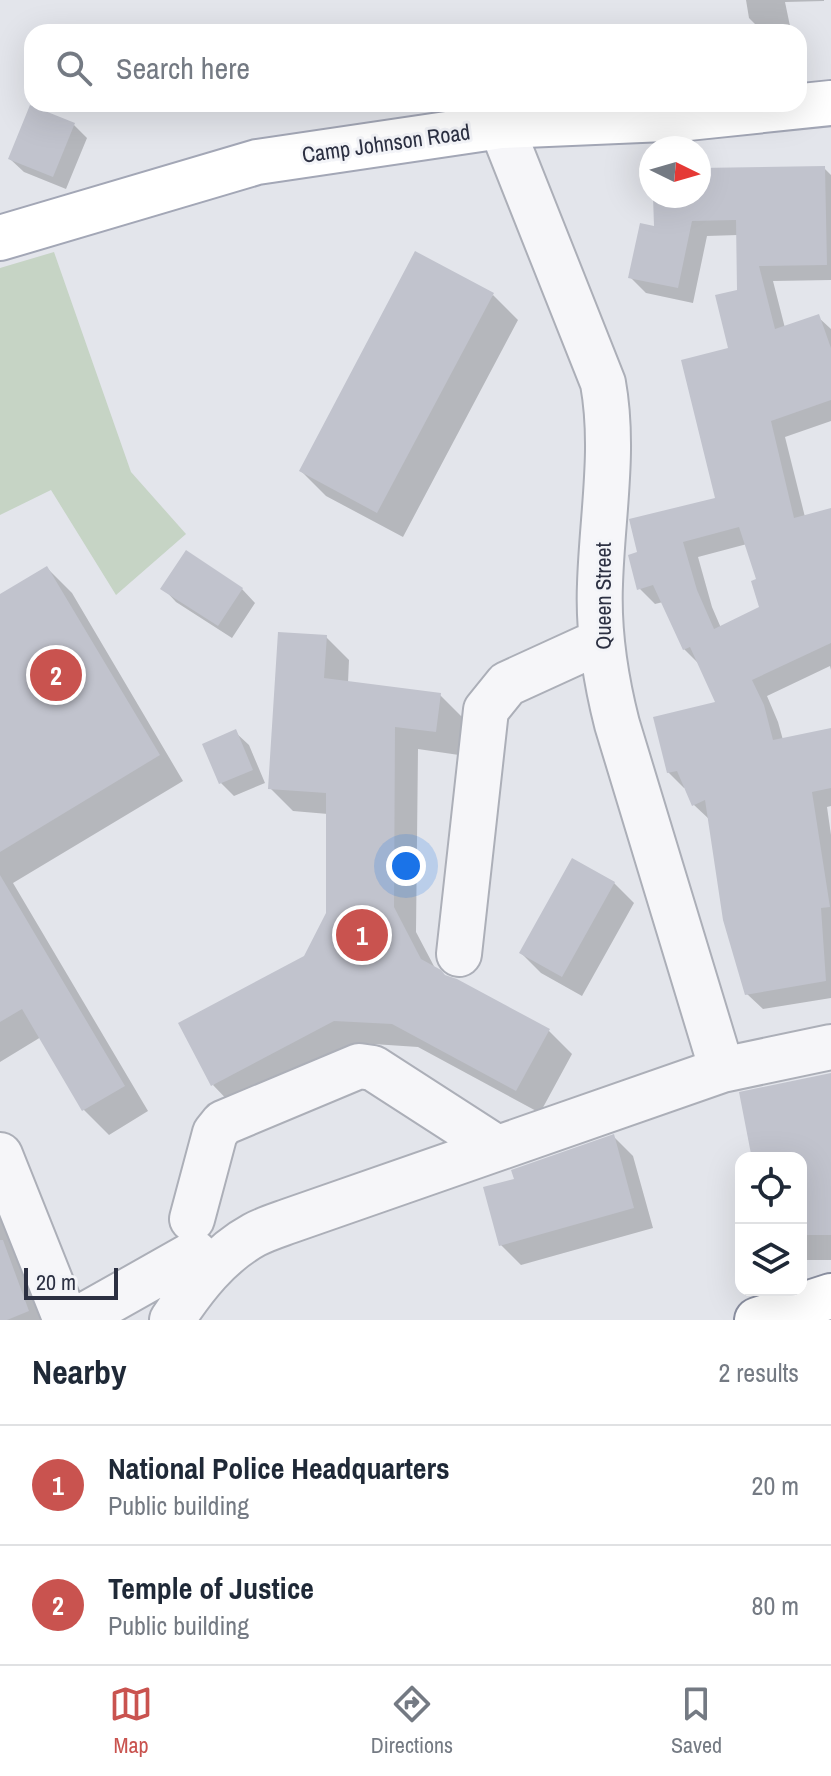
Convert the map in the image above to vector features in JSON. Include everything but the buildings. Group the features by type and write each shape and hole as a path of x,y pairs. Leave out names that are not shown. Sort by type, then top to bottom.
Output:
{"main road":[{"name":"Camp Johnson Road","path":"807,106 831,103"},
{"name":"Camp Johnson Road","path":"0,238 257,162 501,126 688,118 745,112"},
{"path":"757,1320 831,1296"}],"street":[{"name":"Queen Street","path":"501,126 603,383 608,441 600,586 601,641 607,687 722,1070"},
{"path":"459,954 486,710 507,684 601,641"},
{"path":"172,1320 193,1290 221,1259 254,1235 722,1070 831,1047"},
{"path":"0,1155 65,1318 78,1319 194,1236 215,1133 223,1123 359,1066 373,1068 497,1148"}],"green space":[{"path":"54,252 131,472 186,534 116,595 51,490 0,515 0,268"}],"place":[{"name":"Temple of Justice","path":"56,675"},
{"name":"National Police Headquarters","path":"362,935"}]}
